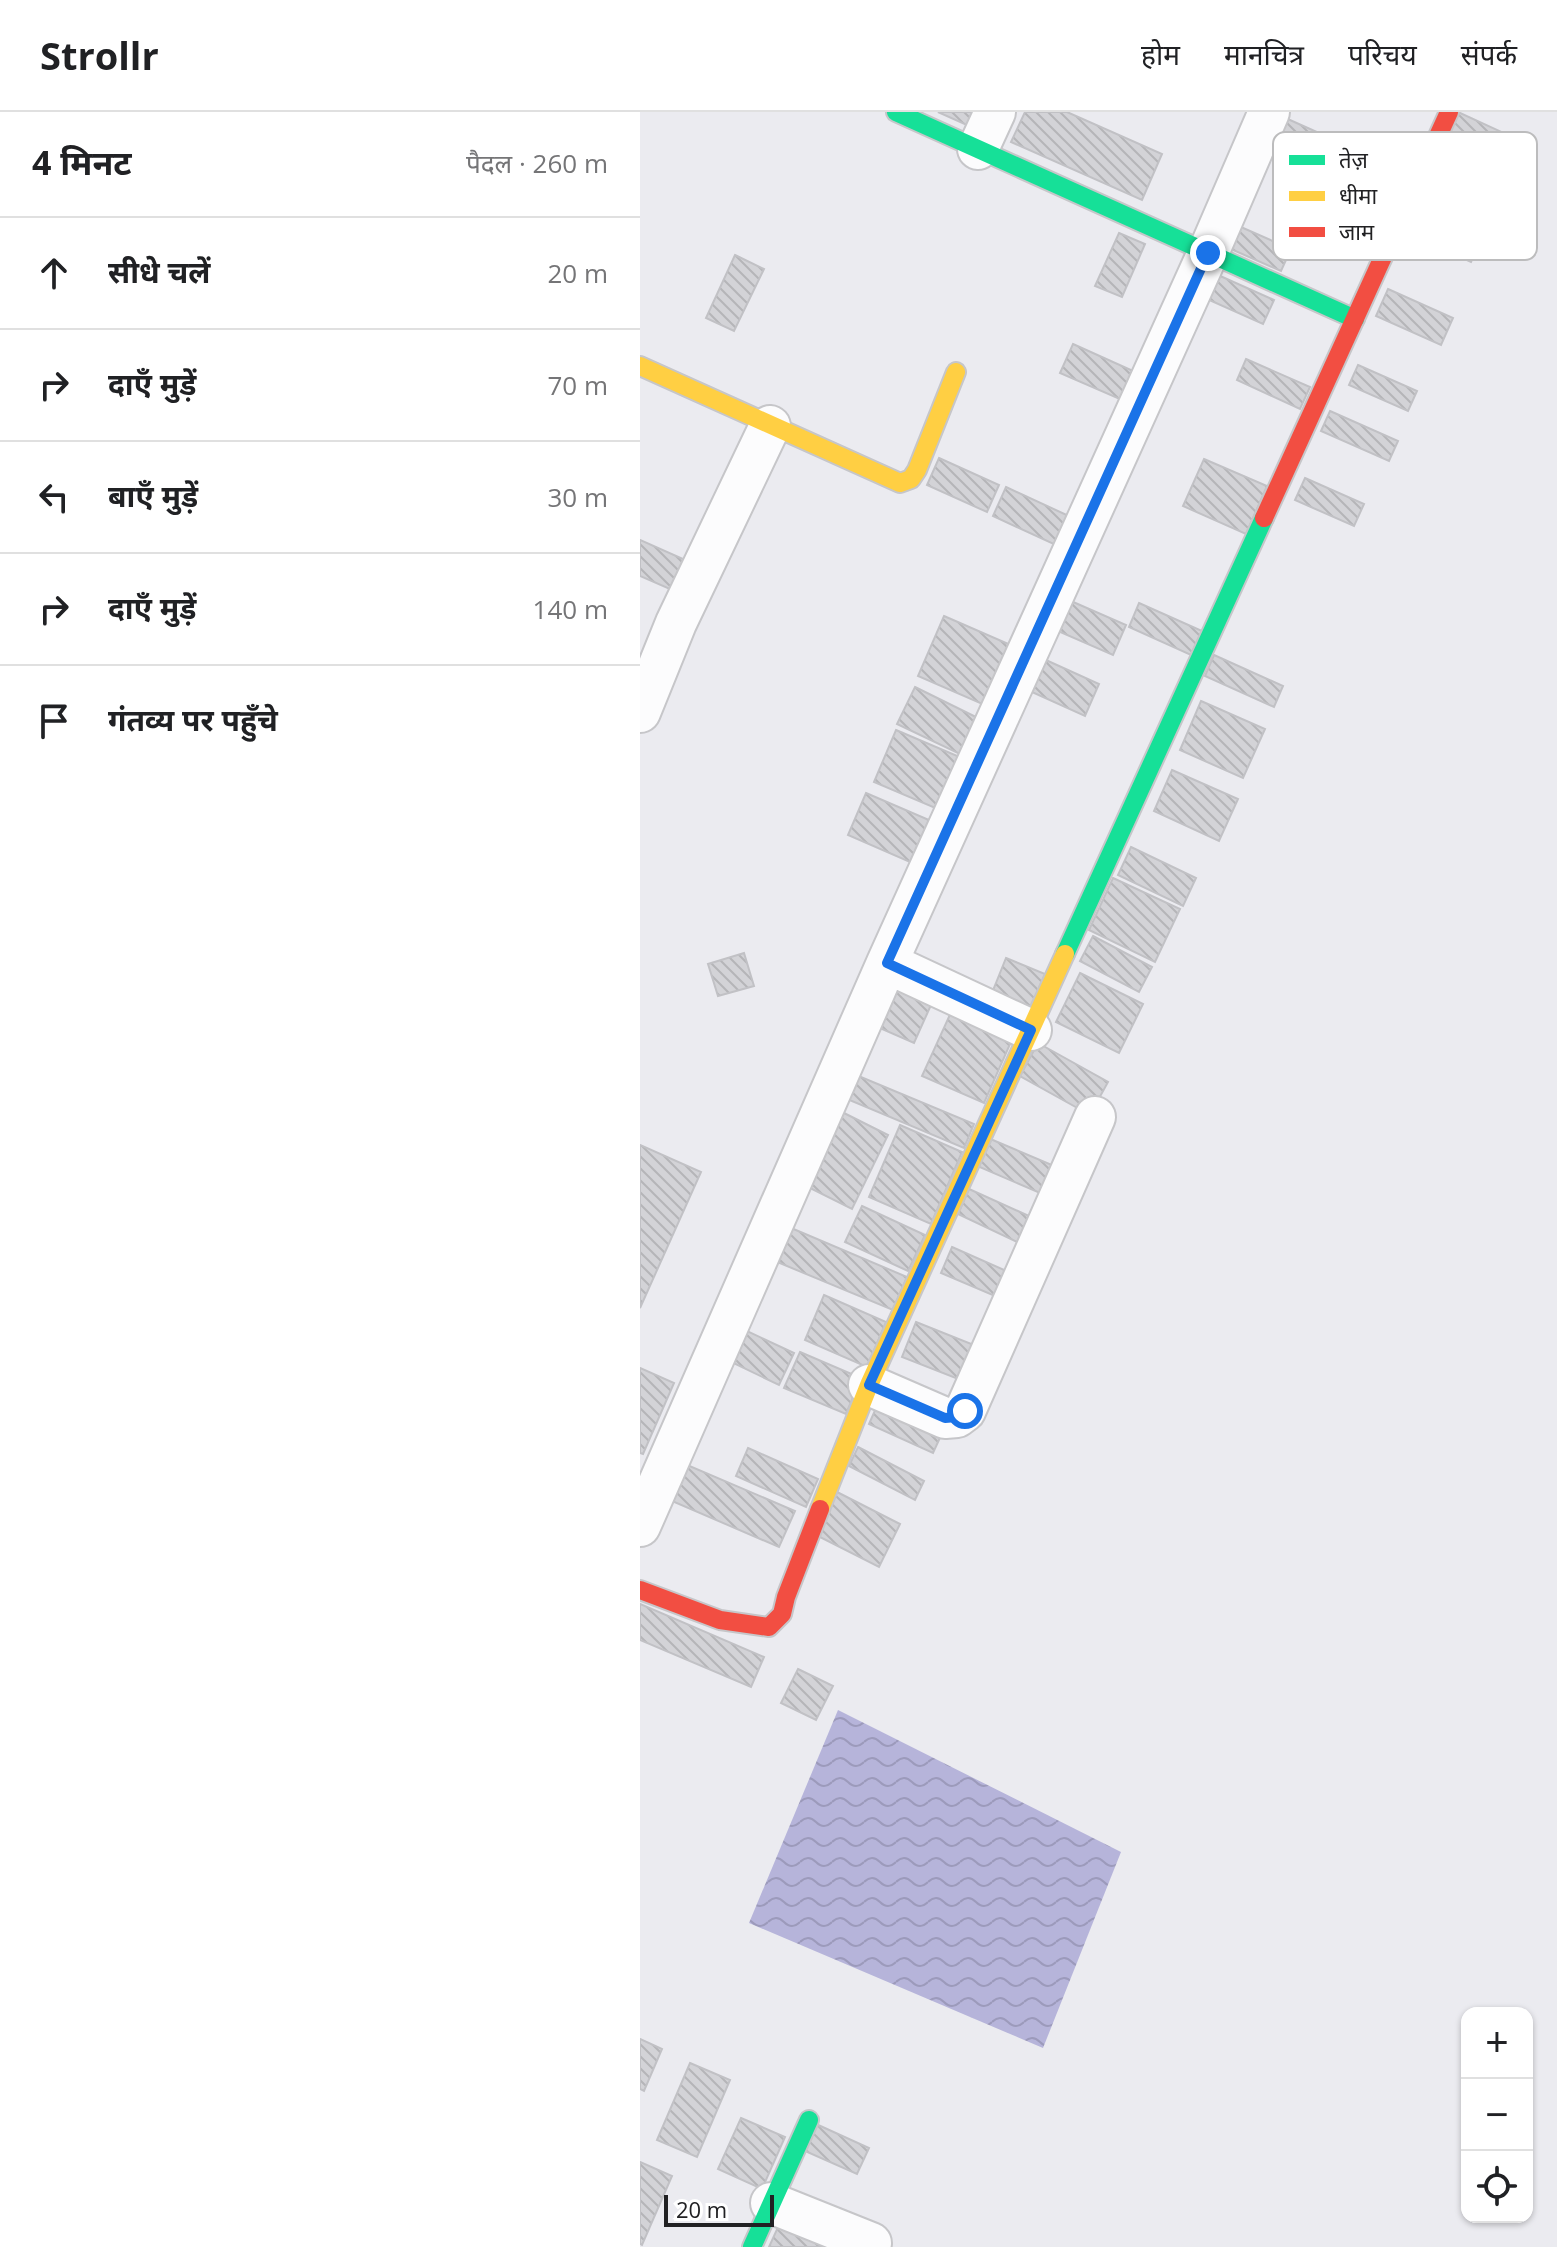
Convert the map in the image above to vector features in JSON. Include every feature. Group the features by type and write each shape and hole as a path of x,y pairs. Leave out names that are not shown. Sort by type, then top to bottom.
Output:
{"street":[{"path":"896,112 1355,319"},
{"path":"978,149 995,112"},
{"path":"640,1526 887,963 1269,112"},
{"path":"1440,132 1449,112"},
{"path":"640,1590 694,1612 753,1627 769,1627 782,1614 869,1385 1382,260"},
{"path":"640,366 900,483 911,479 917,470 956,372"},
{"path":"640,712 676,623 770,426"},
{"path":"887,963 1031,1030"},
{"path":"869,1385 945,1418 957,1417 965,1411 1095,1117"},
{"path":"752,2247 809,2120"},
{"path":"771,2203 871,2243"}],"water":[{"path":"838,1710 1121,1852 1043,2048 749,1923"}],"building":[{"path":"938,112 975,112 969,126"},
{"path":"1025,112 1067,112 1162,154 1142,200 1011,142"},
{"path":"1458,112 1502,132 1449,132"},
{"path":"1281,116 1317,132 1273,132"},
{"path":"1234,224 1273,241 1273,260 1286,260 1281,271 1224,246"},
{"path":"1119,233 1145,244 1122,297 1095,286"},
{"path":"735,255 764,269 734,331 706,318"},
{"path":"1209,271 1274,300 1263,324 1198,295"},
{"path":"1388,289 1453,318 1441,345 1376,316"},
{"path":"1073,344 1142,375 1129,403 1060,373"},
{"path":"1246,359 1310,387 1300,409 1237,380"},
{"path":"1358,365 1417,391 1408,411 1349,385"},
{"path":"1330,411 1398,441 1389,461 1321,431"},
{"path":"939,458 999,485 987,512 927,485"},
{"path":"1204,459 1267,486 1246,534 1183,506"},
{"path":"1305,478 1364,504 1354,526 1295,500"},
{"path":"1006,487 1071,517 1058,546 993,516"},
{"path":"640,540 692,563 679,593 640,576"},
{"path":"1064,598 1126,625 1113,655 1051,628"},
{"path":"1139,603 1202,631 1191,655 1129,627"},
{"path":"944,616 1013,646 987,706 918,676"},
{"path":"1214,655 1283,686 1274,707 1205,676"},
{"path":"1037,656 1099,684 1085,716 1023,688"},
{"path":"915,687 980,719 962,755 897,724"},
{"path":"1201,701 1265,729 1243,778 1180,750"},
{"path":"896,730 962,758 940,810 874,782"},
{"path":"1172,770 1238,799 1219,841 1154,811"},
{"path":"866,793 929,820 910,862 848,835"},
{"path":"1131,847 1196,878 1183,906 1118,875"},
{"path":"1113,878 1180,909 1155,962 1089,930"},
{"path":"1093,936 1152,967 1139,992 1080,961"},
{"path":"744,953 754,986 718,996 708,964"},
{"path":"1006,958 1045,974 1028,1014 990,998"},
{"path":"1080,973 1143,1004 1119,1053 1056,1022"},
{"path":"886,976 935,996 914,1043 866,1022"},
{"path":"953,1008 1014,1035 984,1103 922,1076"},
{"path":"1038,1043 1108,1082 1090,1115 1020,1076"},
{"path":"844,1070 974,1124 964,1148 835,1094"},
{"path":"832,1107 888,1135 852,1209 796,1181"},
{"path":"900,1125 962,1152 931,1224 869,1197"},
{"path":"988,1138 1066,1171 1054,1199 975,1165"},
{"path":"640,1145 701,1172 640,1308"},
{"path":"969,1189 1040,1221 1028,1247 958,1214"},
{"path":"862,1206 925,1235 908,1271 845,1242"},
{"path":"784,1225 907,1277 893,1310 770,1259"},
{"path":"952,1247 1020,1277 1009,1302 941,1273"},
{"path":"824,1295 886,1322 867,1367 805,1340"},
{"path":"916,1322 984,1349 971,1384 902,1357"},
{"path":"734,1325 794,1353 779,1385 719,1356"},
{"path":"800,1352 861,1378 846,1414 784,1388"},
{"path":"640,1368 674,1383 643,1454 640,1453"},
{"path":"880,1399 944,1429 933,1453 869,1424"},
{"path":"858,1447 924,1481 915,1500 849,1466"},
{"path":"748,1448 818,1479 806,1507 736,1476"},
{"path":"673,1459 795,1511 779,1547 658,1495"},
{"path":"835,1491 900,1524 879,1567 814,1534"},
{"path":"640,1604 764,1657 751,1687 640,1640"},
{"path":"798,1669 833,1686 816,1720 781,1703"},
{"path":"640,2039 662,2049 644,2091 640,2089"},
{"path":"690,2063 730,2080 697,2157 657,2140"},
{"path":"741,2118 785,2137 762,2189 718,2169"},
{"path":"816,2124 869,2148 857,2174 805,2151"},
{"path":"640,2162 672,2176 642,2245 640,2244"},
{"path":"784,2214 830,2247 769,2247"}],"traffic: fast":[{"path":"896,112 1355,319"},
{"path":"1065,954 1264,518"},
{"path":"752,2247 809,2120"}],"traffic: slow":[{"path":"640,366 900,483 911,479 917,470 956,372"},
{"path":"820,1509 869,1385 1065,954"}],"traffic: jam":[{"path":"1440,132 1449,112"},
{"path":"1264,518 1382,260"},
{"path":"640,1590 720,1620 769,1627 782,1614 820,1509"}],"route":[{"path":"965,1411 957,1417 945,1418 869,1385 1031,1030 887,963 1208,253"}]}
